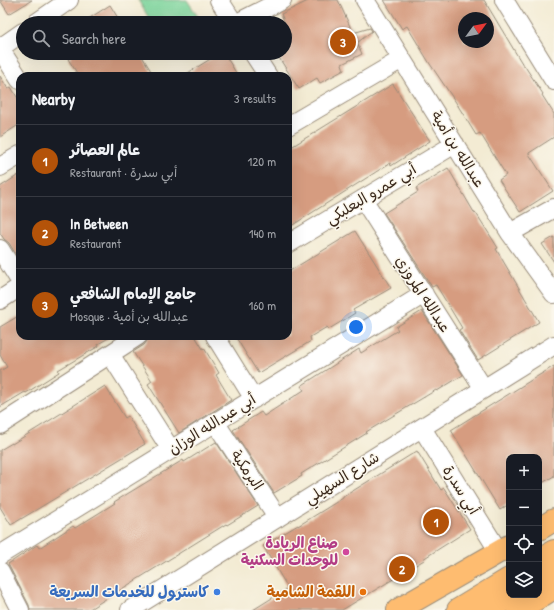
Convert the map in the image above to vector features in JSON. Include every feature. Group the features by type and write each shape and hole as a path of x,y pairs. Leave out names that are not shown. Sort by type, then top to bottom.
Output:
{"main road":[{"path":"542,527 554,520"},
{"path":"398,610 504,549"},
{"path":"542,558 554,551"},
{"path":"542,577 554,570"},
{"path":"458,610 506,581"},
{"path":"518,610 554,588"},
{"path":"489,610 508,598"}],"street":[{"path":"46,16 69,0"},
{"path":"219,0 229,16"},
{"path":"251,16 282,0"},
{"name":"عبدالله بن أمية","path":"365,0 510,233 554,294"},
{"path":"504,0 554,81"},
{"path":"16,37 0,48 16,74"},
{"path":"292,117 402,59"},
{"path":"258,60 265,72"},
{"name":"أبي عمرو البعلبكي","path":"292,242 455,144"},
{"path":"0,167 16,157"},
{"name":"عبدالله المروزي","path":"363,199 484,389"},
{"path":"510,233 554,208"},
{"path":"0,249 16,275"},
{"path":"0,300 16,290"},
{"name":"أبي عبدالله الوزان","path":"0,554 424,294"},
{"path":"0,425 132,340"},
{"path":"217,340 254,399"},
{"name":"شارع السهيلي","path":"130,610 554,345"},
{"path":"110,354 171,450"},
{"name":"البرمكية","path":"215,422 278,518"},
{"name":"أبي سدرة","path":"422,428 504,549"},
{"path":"0,571 20,610"}],"green space":[{"path":"138,0 187,0 197,16 148,16"}],"building":[{"path":"0,0 32,0 9,14"},
{"path":"310,0 338,0 353,33 370,28 372,31 357,43 362,54 342,64 344,70 320,83 317,78 299,89 292,78 292,72 288,72 280,60 292,60 292,16 282,16 281,14"},
{"path":"384,0 484,0 491,12 458,12 458,48 494,48 494,17 554,114 554,137 529,153 553,191 520,212 499,180 506,175 480,133 476,135 407,26 402,29"},
{"path":"110,5 117,16 93,16"},
{"path":"69,60 144,60 152,72 76,72"},
{"path":"209,60 228,60 236,72 189,72"},
{"path":"0,76 8,89 11,87 16,95 16,127 0,137"},
{"path":"393,84 430,141 391,166 390,163 292,225 292,147"},
{"path":"448,168 475,214 476,213 498,248 496,249 539,322 478,360 459,330 462,328 436,285 432,287 384,213 418,192 416,188"},
{"path":"16,177 16,254 9,243 0,233 0,187"},
{"path":"355,231 391,288 353,310 355,313 344,320 329,329 327,327 310,337 311,341 258,373 237,340 292,340 292,270"},
{"path":"554,237 554,262 542,244"},
{"path":"422,311 463,375 366,432 367,433 301,474 302,476 274,493 233,430 261,412 264,416 304,390 301,386 359,349 361,353 398,330 396,327"},
{"path":"16,317 16,340 105,340 98,344 99,346 58,370 59,372 26,393 25,392 0,407 0,371 7,367 0,355 0,327"},
{"path":"197,340 219,373 216,375 231,400 179,433 148,384 152,381 133,352 144,345 147,341"},
{"path":"554,366 554,476 542,483 542,454 506,454 506,506 500,510 451,430"},
{"path":"105,386 125,418 128,416 145,444 11,525 0,507 0,450"},
{"path":"216,442 258,506 227,525 226,524 88,610 30,610 29,605 8,564 37,545 39,548 73,526 75,528 115,503 114,502 183,460 184,462"},
{"path":"417,451 441,490 444,488 470,529 423,559 424,560 342,610 253,610 288,588 263,546 298,526"}],"place":[{"name":"جامع الإمام الشافعي","path":"343,42"},
{"name":"عالم العصائر","path":"436,522"},
{"name":"صناع الريادة للوحدات السكنية","path":"346,552"},
{"name":"In Between","path":"402,569"},
{"name":"كاسترول للخدمات السريعة","path":"217,592"},
{"name":"اللقمة الشامية","path":"363,592"}]}
